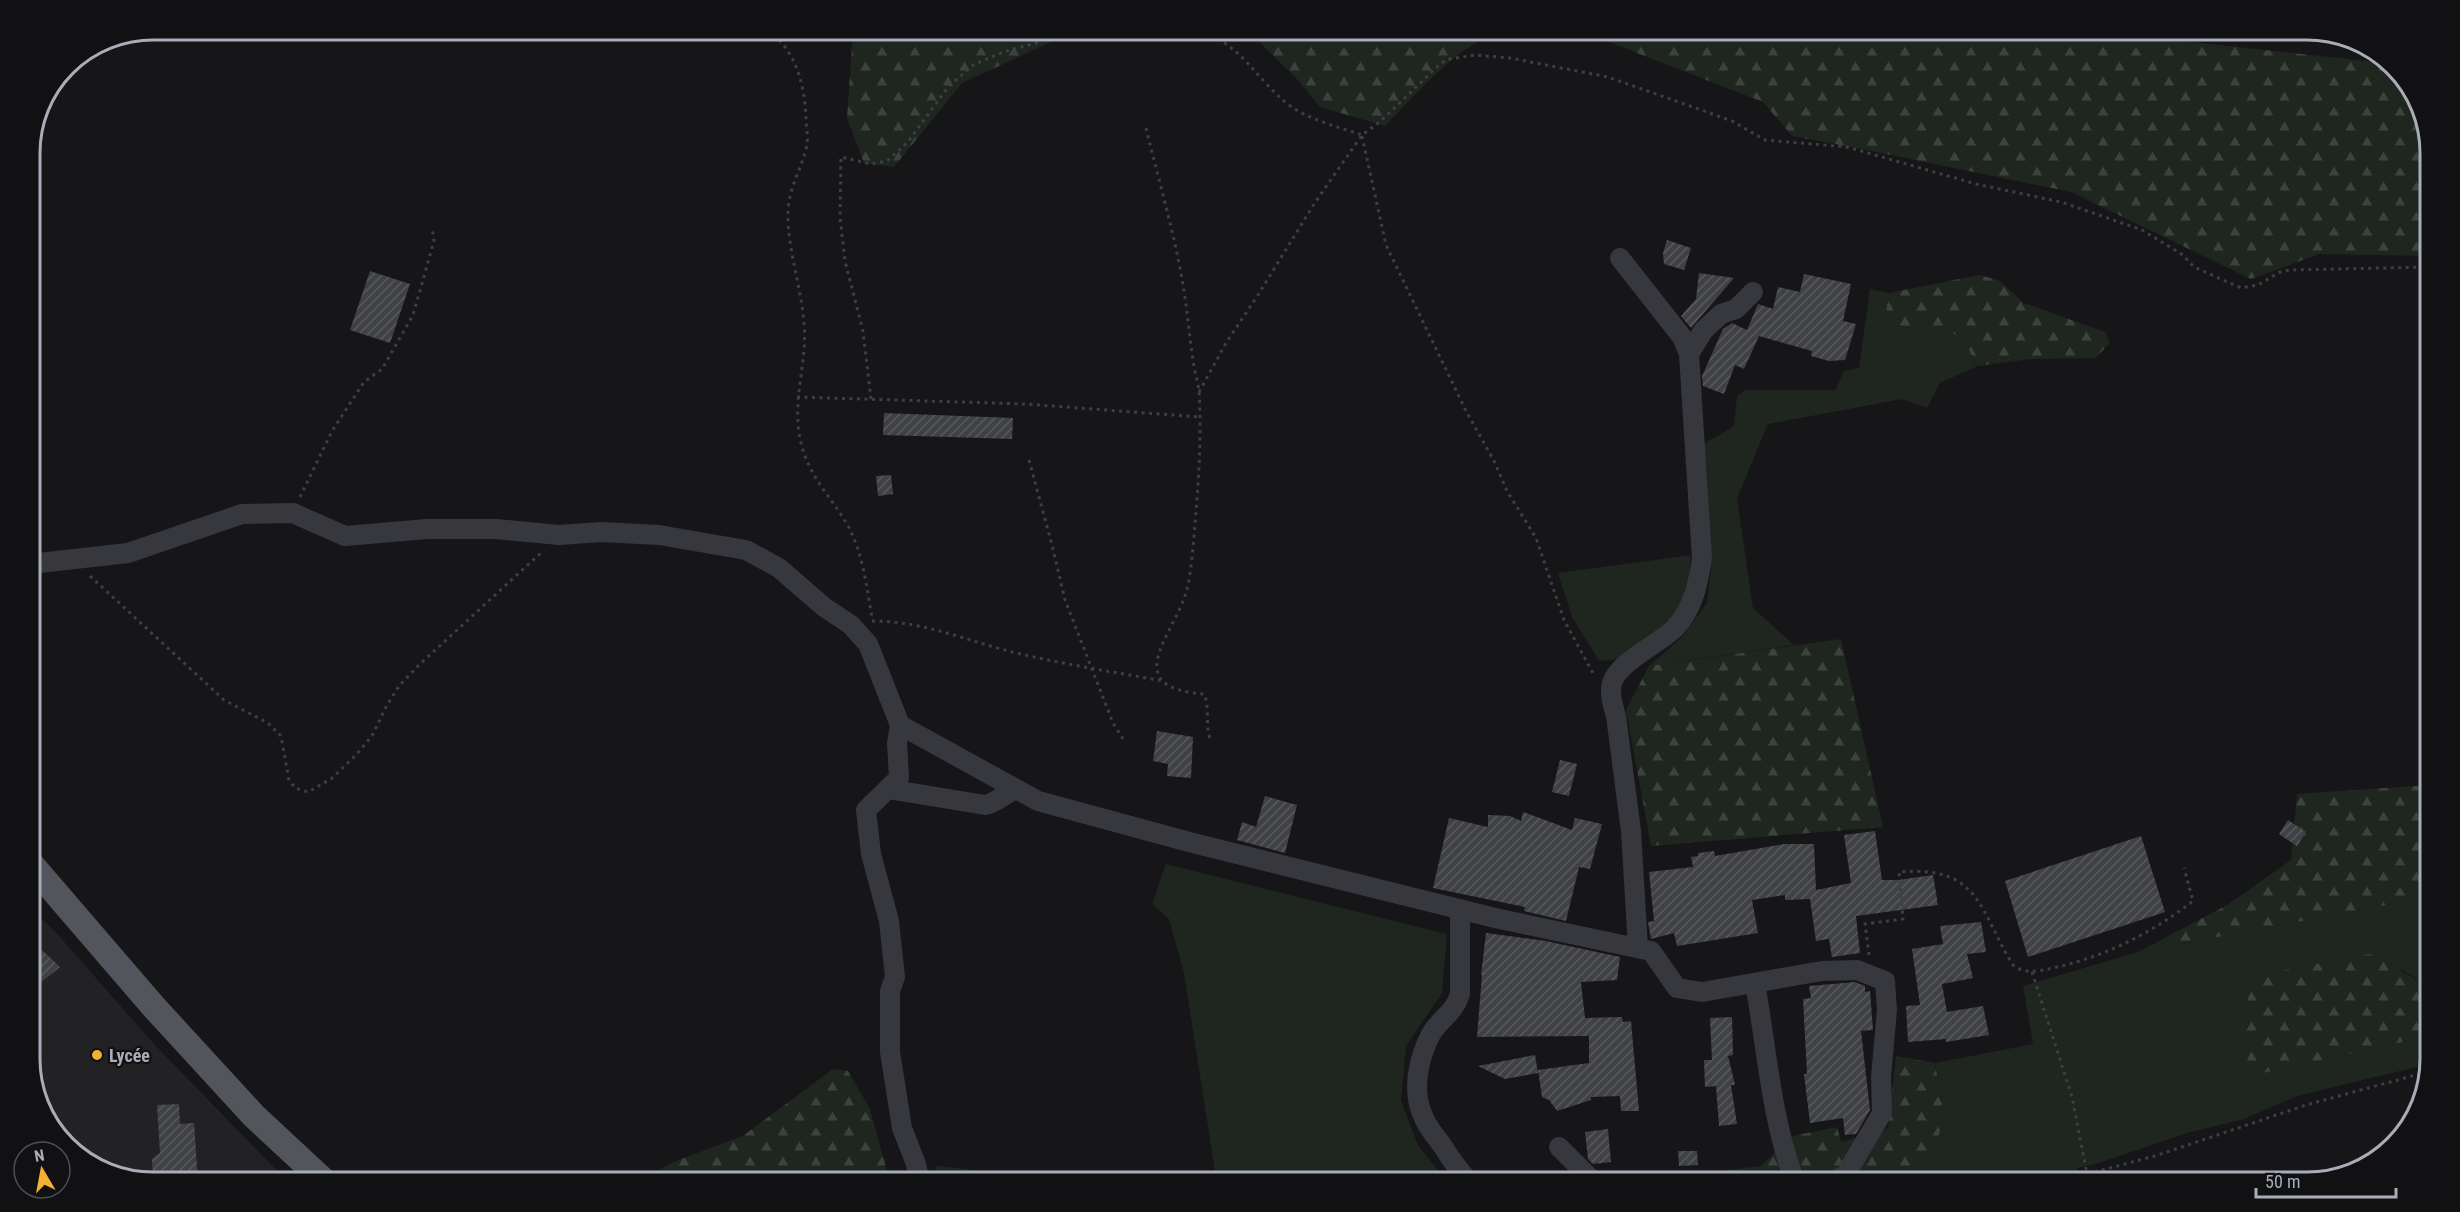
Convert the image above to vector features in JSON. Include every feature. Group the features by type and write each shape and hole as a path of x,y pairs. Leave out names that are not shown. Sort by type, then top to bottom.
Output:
{"main road":[{"path":"41,876 153,1006 254,1116 314,1172"}],"street":[{"path":"1620,258 1682,337 1689,354 1702,559 1698,586 1686,613 1675,628 1629,661 1612,682 1611,698 1616,716 1631,831 1638,948"},
{"path":"1689,354 1703,331 1721,314 1736,309 1753,292"},
{"path":"41,563 128,553 242,514 293,513 345,536 427,529 496,530 559,535 601,532 659,536 746,550 779,568 824,607 851,625 868,644 900,725 897,743 899,777 866,810 866,820 871,855 889,921 895,977 890,991 890,1052 902,1128 918,1172"},
{"path":"900,725 1038,801 1194,843 1460,909 1651,951 1677,988 1702,992 1822,971 1857,970 1885,981 1887,1010 1881,1077 1882,1113 1847,1172"},
{"path":"888,789 986,805 1016,789"},
{"path":"1460,909 1460,994 1456,1007 1435,1028 1428,1042 1417,1076 1417,1091 1418,1105 1424,1119 1461,1172"},
{"path":"1755,983 1771,1091 1779,1128 1793,1172"},
{"path":"1560,1147 1584,1172"}],"path":[{"path":"779,40 788,52 800,76 806,98 807,145 791,188 788,209 789,234 805,324 797,397 798,431 814,476 855,539 872,621 868,644"},
{"path":"871,399 863,331 845,261 840,217 841,157 871,164 887,161 907,143 949,86 973,65 1003,52 1041,40"},
{"path":"1220,40 1242,55 1261,78 1291,106 1362,135"},
{"path":"1199,392 1226,343 1314,204 1362,135 1382,122 1441,63 1450,59 1475,55 1510,58 1608,77 1732,122 1765,140 1847,147 1976,184 2061,202 2142,230 2183,255 2194,267 2241,288 2258,285 2280,272 2290,270 2419,267"},
{"path":"1146,128 1182,278 1199,392 1200,417 1200,472 1193,551 1185,594 1156,655 1163,681"},
{"path":"1362,135 1386,245 1465,409 1494,460 1507,491 1536,538 1564,620 1592,673 1611,698"},
{"path":"293,513 332,431 364,382 382,369 413,315 434,241 432,227"},
{"path":"797,397 1025,404 1200,417"},
{"path":"1029,460 1065,600 1113,723 1123,739"},
{"path":"79,560 94,582 224,700 268,723 281,736 289,780 295,788 308,792 331,779 355,756 372,735 399,686 420,664 559,535"},
{"path":"872,621 896,621 922,625 1010,651 1163,681 1181,691 1204,694 1210,739"},
{"path":"1872,976 1865,924 1904,919 1899,872 1936,871 1967,888 1980,900 2013,965 2020,971 2032,972 2093,957 2172,918 2193,901 2184,868"},
{"path":"2032,972 2072,1097 2087,1172"},
{"path":"2095,1172 2155,1156 2306,1105 2419,1074"}],"shaded area":[{"name":"Lycée","path":"41,918 153,1043 278,1172 154,1172 132,1169 104,1160 79,1143 69,1133 52,1108 41,1066"}],"green space":[{"path":"852,40 1055,40 962,83 894,167 864,163 847,118"},
{"path":"1257,40 1481,40 1461,53 1427,82 1385,126 1320,107 1297,79"},
{"path":"1604,40 2172,40 2371,62 2391,79 2400,91 2408,104 2417,132 2419,256 2319,254 2251,279 2071,192 1792,136 1763,102"},
{"path":"1979,275 1998,280 2024,303 2105,332 2110,343 2095,358 2030,359 1978,366 1960,335 1884,324 1889,293"},
{"path":"1870,289 1889,293 1884,324 1960,335 1978,366 1940,383 1927,408 1902,399 1768,424 1737,498 1753,608 1794,645 1649,666 1682,637 1707,603 1712,561 1700,446 1734,426 1737,396 1746,390 1835,390 1844,371 1859,368"},
{"path":"1691,555 1688,590 1669,625 1620,659 1599,661 1572,617 1558,573"},
{"path":"1841,639 1883,827 1651,846 1626,710 1649,666"},
{"path":"2420,786 2420,899 2138,952 2229,904 2291,860 2297,794"},
{"path":"1166,864 1447,934 1442,993 1406,1046 1401,1101 1418,1145 1439,1172 1215,1172 1184,973 1169,919 1152,904"},
{"path":"2420,899 2420,981 2402,970 2259,1074 2420,1038 2419,1066 2297,1096 2244,1119 2187,1133 2096,1164 2077,1168 2077,1172 1929,1172 1944,1115 1935,1063 2033,1044 2023,986 2138,952"},
{"path":"2370,954 2420,981 2420,1038 2259,1074 2243,1054 2250,977"},
{"path":"1896,1056 1935,1063 1944,1115 1929,1172 1713,1172 1761,1166 1793,1136 1837,1127 1841,1142 1888,1128"},
{"path":"833,1069 848,1071 870,1109 887,1172 656,1172 673,1162 743,1136"},
{"path":"937,1166 993,1172 936,1172"}],"building":[{"path":"1667,240 1691,248 1684,270 1664,264 1663,253"},
{"path":"370,271 410,284 390,343 350,330"},
{"path":"1699,273 1734,278 1691,328 1681,316 1696,299"},
{"path":"1804,274 1851,284 1843,321 1856,324 1845,360 1829,361 1811,356 1812,351 1759,336 1744,369 1735,365 1724,394 1703,386 1702,376 1723,329 1732,323 1747,330 1758,304 1773,309 1778,287 1800,292"},
{"path":"884,413 1013,418 1012,439 883,435"},
{"path":"891,475 893,494 878,496 876,476"},
{"path":"1157,731 1193,737 1191,778 1167,776 1168,764 1153,761"},
{"path":"1560,760 1577,764 1569,796 1552,792"},
{"path":"1265,796 1297,805 1285,853 1237,840 1242,822 1256,827"},
{"path":"1523,812 1572,830 1575,818 1602,824 1590,869 1579,867 1566,921 1524,911 1525,907 1433,888 1449,818 1488,827 1488,815 1510,816 1521,821"},
{"path":"2288,820 2306,832 2297,846 2279,834"},
{"path":"1875,831 1882,880 1933,875 1938,905 1856,916 1860,953 1832,957 1829,939 1816,941 1810,899 1785,900 1785,895 1752,900 1758,933 1677,946 1674,933 1651,939 1648,922 1654,921 1649,872 1693,867 1691,857 1698,856 1698,853 1714,851 1715,856 1785,844 1814,844 1816,890 1851,883 1844,835"},
{"path":"2141,836 2165,912 2028,957 2005,881"},
{"path":"1981,922 1986,952 1967,954 1973,978 1942,984 1947,1012 1983,1006 1989,1035 1946,1042 1946,1039 1908,1042 1906,1006 1920,1005 1912,949 1943,944 1940,926"},
{"path":"1486,933 1546,941 1620,957 1617,980 1581,982 1585,1018 1622,1017 1623,1022 1631,1021 1639,1111 1621,1111 1620,1096 1591,1097 1591,1100 1557,1111 1549,1100 1542,1097 1538,1070 1589,1063 1589,1036 1477,1037"},
{"path":"41,949 60,967 41,982"},
{"path":"1855,982 1865,986 1865,992 1870,991 1873,1030 1861,1031 1870,1110 1856,1134 1845,1135 1843,1118 1810,1123 1804,1074 1807,1074 1803,999 1811,998 1809,986"},
{"path":"1732,1017 1733,1055 1728,1056 1735,1085 1731,1085 1737,1124 1719,1126 1716,1086 1705,1087 1704,1060 1712,1060 1710,1018"},
{"path":"1535,1055 1538,1073 1505,1079 1478,1066"},
{"path":"179,1104 180,1124 194,1123 197,1172 153,1172 152,1159 160,1153 157,1105"},
{"path":"1608,1129 1611,1162 1593,1164 1588,1159 1585,1132"},
{"path":"1678,1151 1697,1151 1698,1165 1679,1166"}],"place":[{"name":"Lycée","path":"97,1055"}]}
